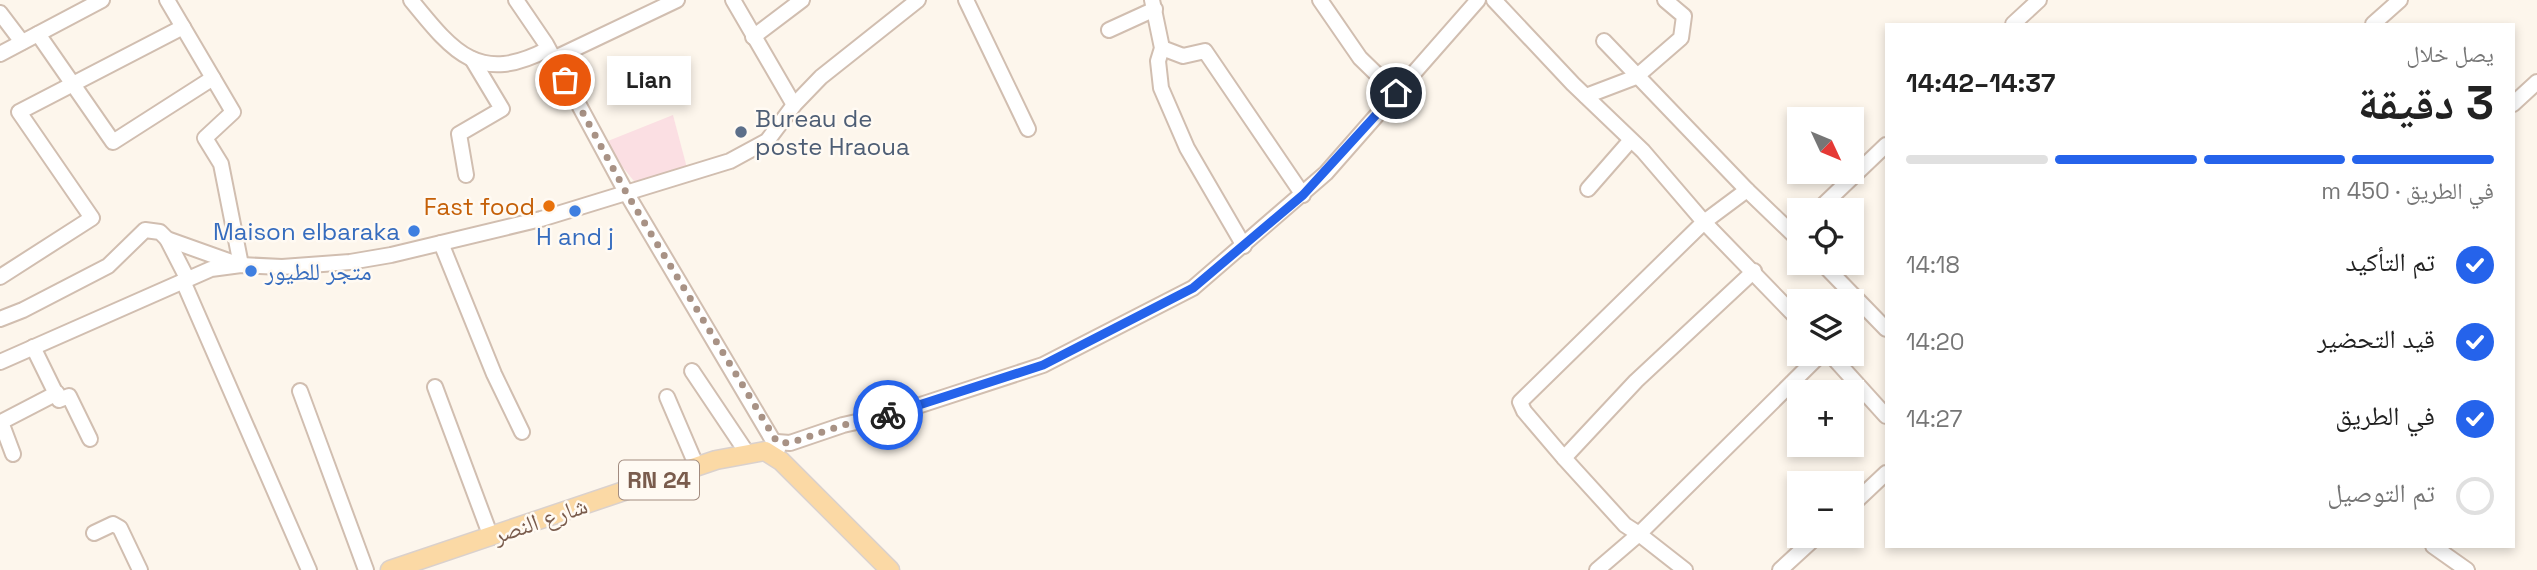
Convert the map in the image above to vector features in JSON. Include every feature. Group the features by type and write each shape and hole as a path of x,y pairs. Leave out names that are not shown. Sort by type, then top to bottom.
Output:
{"main road":[{"name":"شارع النصر","path":"390,570 697,467 747,453 765,451 780,461"},
{"path":"780,461 890,570"}],"street":[{"path":"0,54 102,0"},
{"path":"167,0 233,112 205,138 221,164 241,265"},
{"path":"411,0 440,37 472,59 489,65 520,63 551,54 677,0"},
{"path":"516,0 529,16 551,54 627,194 777,442 780,461"},
{"path":"733,0 794,105"},
{"path":"753,37 802,0"},
{"path":"167,239 241,265 282,267 350,262 441,243 692,175 758,147 773,135 794,105 821,77 918,0"},
{"path":"966,0 1028,129"},
{"path":"1320,0 1360,58 1396,93"},
{"path":"777,442 790,443 843,425 896,413 1043,365 1193,288 1303,195 1478,0"},
{"path":"1494,0 1630,141 1643,151 1704,222 1787,307"},
{"path":"1587,96 1636,77 1681,38 1684,16 1665,0"},
{"path":"2014,23 2039,0"},
{"path":"2374,23 2400,0"},
{"path":"1109,30 1154,5 1162,48 1158,61 1161,88 1187,148 1244,246"},
{"path":"0,13 22,42"},
{"path":"0,277 92,218 19,112 183,27"},
{"path":"38,34 113,142 213,78"},
{"path":"1604,41 1747,190 1787,225"},
{"path":"1162,48 1183,56 1205,51 1303,195"},
{"path":"466,175 460,134 502,109 472,59"},
{"path":"2515,102 2537,82"},
{"path":"1588,190 1630,141"},
{"path":"1831,198 1885,146"},
{"path":"1685,570 1625,525 1564,458 1520,402 1704,222 1747,190"},
{"path":"0,319 108,266 145,230 160,232 167,239 185,279 309,570"},
{"path":"441,243 494,374 523,432"},
{"path":"0,362 185,279 241,265"},
{"path":"1564,458 1636,381 1754,271"},
{"path":"1834,275 1885,328"},
{"path":"33,347 59,400 69,396 90,439"},
{"path":"1599,570 1809,366"},
{"path":"1841,366 1885,415"},
{"path":"692,371 747,453"},
{"path":"435,387 491,537"},
{"path":"300,391 366,570"},
{"path":"13,454 1,422 57,393"},
{"path":"667,397 697,467"},
{"path":"1864,494 1885,474"},
{"path":"94,533 113,524 120,528 140,570"},
{"path":"1780,570 1804,548"},
{"path":"2436,548 2467,570"}],"shaded area":[{"path":"673,115 687,168 638,186 603,143"}],"way so far":[{"path":"565,80 627,194 777,442 790,443 843,425 888,415"}],"place":[{"name":"Lian","path":"565,80"},
{"name":"Bureau de poste Hraoua","path":"741,132"},
{"name":"Fast food","path":"549,206"},
{"name":"H and j","path":"575,211"},
{"name":"Maison elbaraka","path":"414,231"},
{"name":"متجر للطيور","path":"251,271"}],"route":[{"path":"888,415 1043,365 1193,288 1217,271 1326,173 1396,93"}]}
